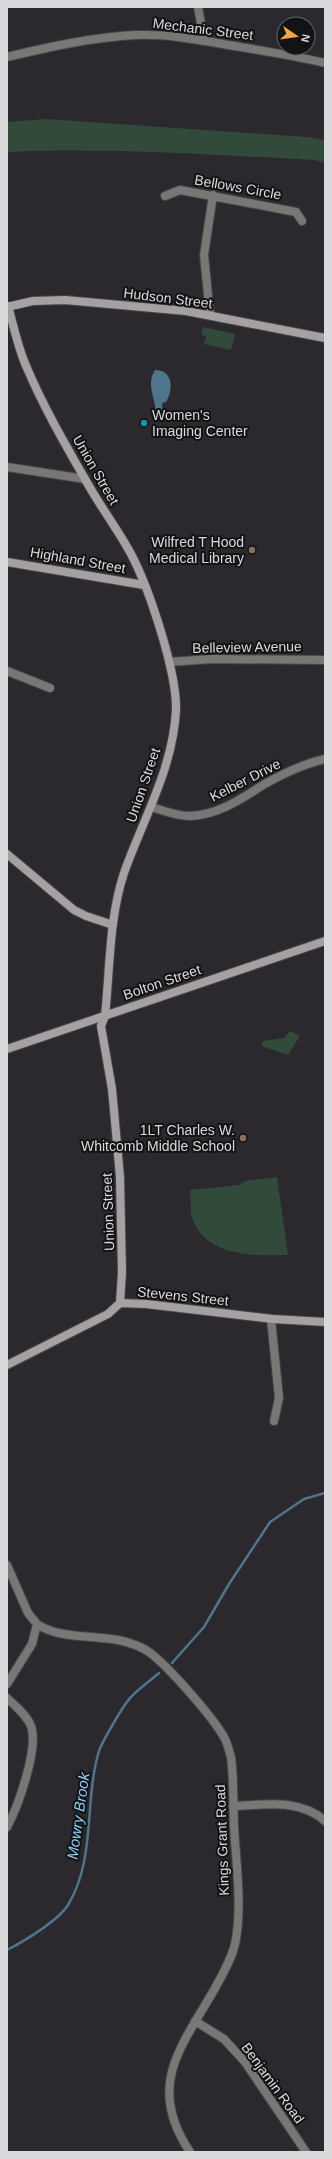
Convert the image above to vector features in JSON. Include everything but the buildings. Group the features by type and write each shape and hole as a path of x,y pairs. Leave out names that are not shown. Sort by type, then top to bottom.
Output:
{"street":[{"path":"198,7 204,40"},
{"name":"Mechanic Street","path":"7,57 64,45 125,36 168,36 204,40 280,53 325,63"},
{"name":"Bellows Circle","path":"164,196 180,190 213,195 291,210 296,212 302,221"},
{"path":"210,315 204,255 213,195"},
{"name":"Hudson Street","path":"8,307 33,301 64,300 186,311 325,338"},
{"name":"Union Street","path":"8,307 27,369 85,479 132,556 144,585 169,662 176,710 169,750 152,808 124,873 113,925 105,1016 101,1026 112,1089 120,1177 122,1272 120,1303"},
{"path":"7,467 85,479"},
{"name":"Highland Street","path":"7,562 144,585"},
{"name":"Belleview Avenue","path":"169,662 212,659 325,660"},
{"path":"7,671 50,688"},
{"name":"Kelber Drive","path":"152,808 172,814 190,816 206,813 223,808 283,775 325,759"},
{"path":"7,854 74,910 86,916 113,925"},
{"name":"Bolton Street","path":"7,1049 325,941"},
{"name":"Stevens Street","path":"7,1365 108,1314 120,1303 146,1304 271,1319 325,1322"},
{"path":"271,1319 279,1398 274,1421"},
{"path":"7,1565 28,1613 37,1624 32,1644 7,1684"},
{"name":"Kings Grant Road","path":"37,1624 46,1630 59,1633 130,1643 149,1652 161,1663 208,1715 226,1740 231,1757 238,1881 236,1940 226,1968 195,2021 174,2062 168,2089 171,2115 190,2152"},
{"path":"7,1698 28,1720 33,1736 26,1779 17,1808 7,1827"},
{"path":"233,1806 292,1805 312,1812 325,1821"},
{"name":"Benjamin Road","path":"195,2021 224,2039 245,2062 306,2152"}],"green space":[{"path":"46,119 307,137 325,140 325,163 314,160 160,152 84,150 7,152 7,122"},
{"path":"203,327 235,334 231,350 204,344 206,336 201,335"},
{"path":"290,1031 300,1036 288,1055 261,1046 263,1041 284,1038"},
{"path":"277,1177 288,1255 260,1255 232,1252 219,1247 208,1240 199,1231 192,1218 190,1190 239,1185 246,1181"}],"water":[{"path":"155,370 165,373 171,386 169,397 166,402 162,403 163,414 156,412 152,391 151,380"}],"waterway":[{"name":"Mowry Brook","path":"172,1663 204,1627 229,1584 270,1522 304,1499 325,1493"},
{"name":"Mowry Brook","path":"7,1950 49,1924 68,1905 77,1887 83,1869 92,1790 99,1751 114,1723 131,1697 159,1673"}],"place":[{"name":"Women's Imaging Center","path":"144,423"},
{"name":"Wilfred T Hood Medical Library","path":"252,550"},
{"name":"1LT Charles W. Whitcomb Middle School","path":"243,1138"}]}
